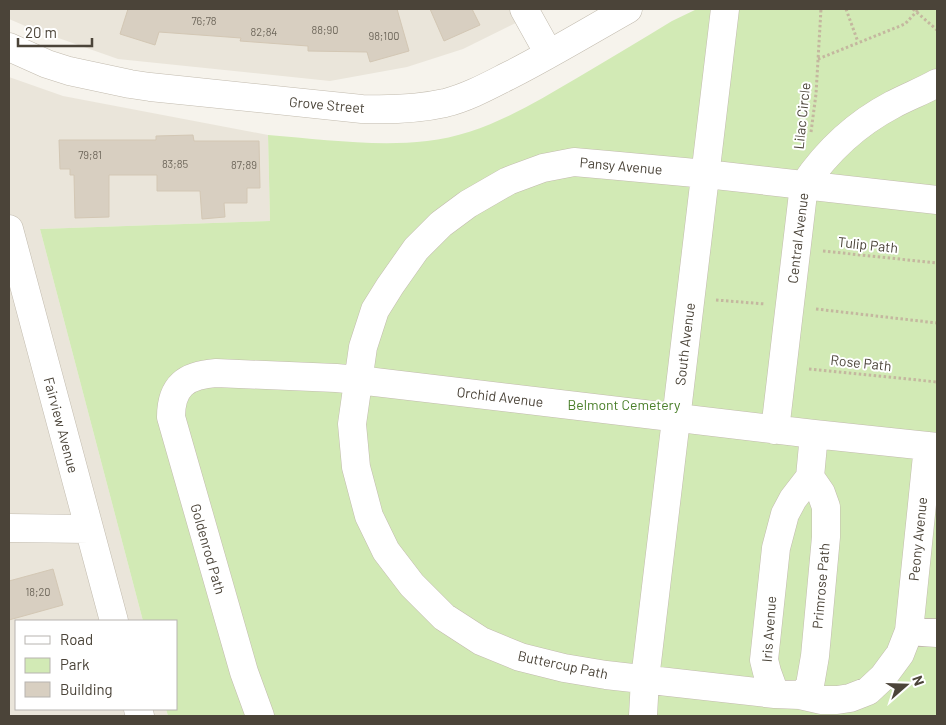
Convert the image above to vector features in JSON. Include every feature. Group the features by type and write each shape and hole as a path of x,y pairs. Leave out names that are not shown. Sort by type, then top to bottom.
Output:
{"street":[{"path":"524,9 549,54"},
{"name":"Grove Street","path":"9,47 47,64 69,71 150,87 344,107 378,109 418,107 457,99 485,88 628,9"},
{"name":"South Avenue","path":"645,679 725,9"},
{"name":"Central Avenue","path":"776,430 797,248 808,180 841,141 861,124 892,105 937,83"},
{"name":"Pansy Avenue","path":"358,380 363,347 375,310 416,250 441,224 468,204 508,181 543,168 574,162 706,174 808,180 937,200"},
{"name":"Fairview Avenue","path":"9,229 13,258 114,620"},
{"name":"Orchid Avenue","path":"183,383 199,375 216,373 336,378 933,447"},
{"name":"Buttercup Path","path":"358,380 352,424 356,467 369,516 386,551 412,584 444,617 481,641 520,657 564,668 606,675 788,695"},
{"name":"Goldenrod Path","path":"183,383 173,398 171,408 172,426 244,672 260,716"},
{"path":"810,477 814,434"},
{"name":"Peony Avenue","path":"909,632 933,447"},
{"name":"Iris Avenue","path":"788,695 767,672 764,660 776,548 785,514 810,477"},
{"name":"Primrose Path","path":"788,695 805,692 810,685 815,656 826,538 826,507 821,493 810,477"},
{"path":"9,528 89,529"},
{"path":"788,695 822,700 837,700 850,698 868,691 883,677 900,654 909,632 937,633"},
{"path":"643,716 645,679"}],"path":[{"name":"Lilac Circle","path":"808,180 821,9"},
{"path":"846,9 858,42"},
{"path":"913,9 937,30"},
{"path":"818,59 904,24 919,9"},
{"name":"Tulip Path","path":"797,248 937,263"},
{"name":"Rose Path","path":"783,366 937,382"}],"shaded area":[{"path":"9,9 544,9 463,49 407,67 330,81 118,59 9,19"},
{"path":"9,77 63,96 268,135 270,221 40,229 143,620 15,620 15,710 166,710 168,716 9,716"}],"green space":[{"name":"Belmont Cemetery","path":"697,9 937,9 937,716 168,716 166,710 178,710 178,620 143,620 40,229 270,221 268,135 348,142 388,143 407,143 447,138 487,126 524,108 672,21"}],"building":[{"path":"128,9 397,9 409,51 370,62 367,52 308,51 308,46 240,41 241,38 159,32 155,45 120,34"},
{"path":"430,9 472,9 480,25 444,41"},
{"path":"193,135 194,141 259,141 260,188 247,188 247,203 224,203 225,217 202,219 200,191 157,191 157,175 109,175 109,217 75,218 74,175 70,175 70,169 60,169 59,140 156,140 156,136"},
{"path":"53,569 63,605 9,620 9,581"}]}
